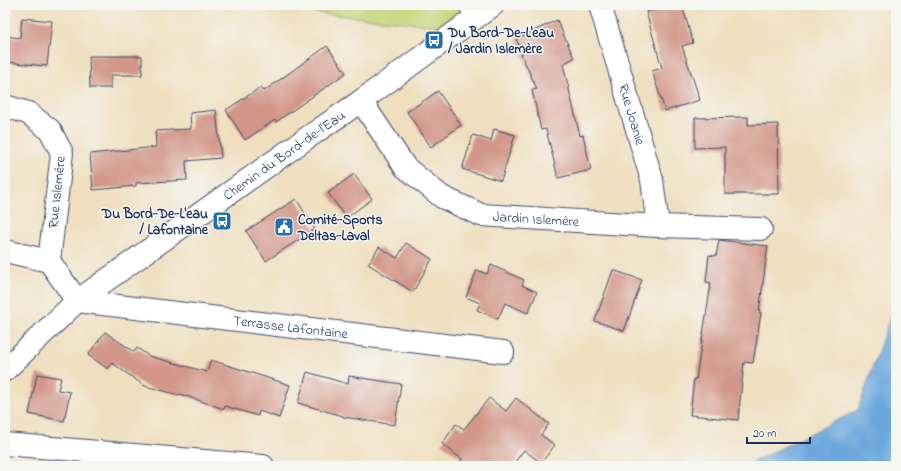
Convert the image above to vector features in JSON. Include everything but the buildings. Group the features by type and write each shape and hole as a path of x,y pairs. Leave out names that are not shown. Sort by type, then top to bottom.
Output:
{"street":[{"name":"Chemin du Bord-de-l'Eau","path":"5,370 77,302 361,101 469,12 492,5"},
{"name":"Rue Joanie","path":"600,5 652,180 658,226"},
{"name":"Jardin Islemère","path":"361,101 405,167 442,198 481,215 658,226 761,229"},
{"name":"Rue Islemère","path":"5,106 28,113 50,130 62,153 49,261"},
{"path":"5,251 49,261 77,302"},
{"name":"Terrasse Lafontaine","path":"77,302 503,352"},
{"path":"5,444 263,466"}],"green space":[{"path":"246,5 467,5 439,26"}],"water":[{"path":"896,300 896,466 745,466 858,410"}],"place":[{"name":"Du Bord-De-L'eau / Jardin Islemère","path":"434,40"},
{"name":"Du Bord-De-L'eau / Lafontaine","path":"222,221"},
{"name":"Comité-Sports Deltas-Laval","path":"284,227"}]}
